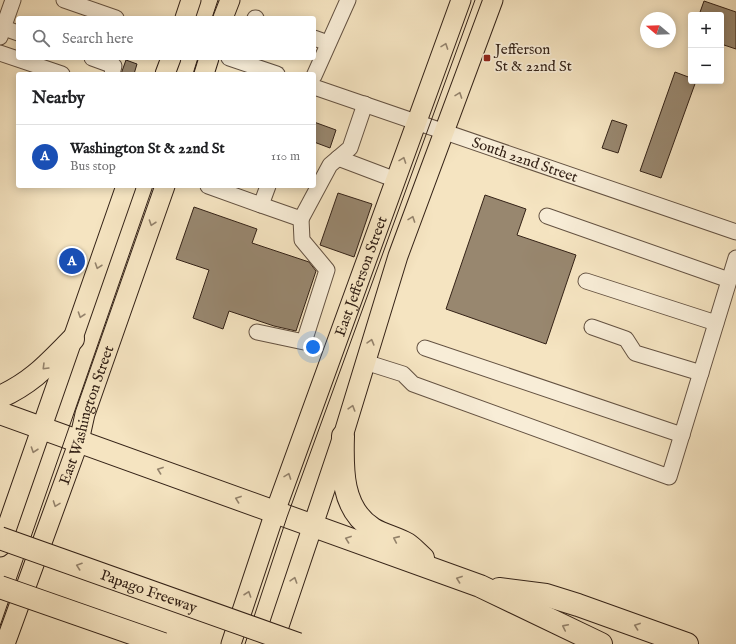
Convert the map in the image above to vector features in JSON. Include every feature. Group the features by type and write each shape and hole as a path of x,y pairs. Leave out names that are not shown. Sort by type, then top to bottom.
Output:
{"highway":[{"path":"0,397 20,388 35,377 73,339"},
{"path":"0,413 480,586 600,644"},
{"path":"343,436 343,478 346,492 353,508 372,529 408,545 438,571"},
{"name":"Papago Freeway","path":"0,538 298,644"},
{"path":"480,586 546,595 687,644"},
{"path":"0,587 163,644"},
{"path":"0,600 127,644"}],"main road":[{"path":"186,16 191,0"},
{"path":"224,16 230,0"},
{"name":"East Jefferson Street","path":"231,644 275,512 462,0"},
{"name":"East Jefferson Street","path":"273,644 343,436 398,256 493,0"},
{"path":"166,72 170,60"},
{"path":"205,72 208,60"},
{"path":"0,547 125,188"},
{"name":"East Washington Street","path":"5,644 78,441 164,188"}],"street":[{"path":"13,0 2,33 16,33"},
{"path":"64,0 110,16"},
{"path":"316,72 348,0"},
{"path":"316,39 328,43"},
{"path":"0,53 16,58"},
{"path":"21,60 56,72"},
{"path":"98,60 114,66 112,72"},
{"path":"235,60 271,72"},
{"name":"South 22nd Street","path":"316,88 736,232"},
{"path":"257,332 304,342 327,270 302,240 301,219 330,165 350,148 365,104"},
{"path":"338,158 396,180"},
{"path":"214,188 301,219"},
{"path":"261,205 267,188"},
{"path":"547,216 731,285"},
{"path":"365,362 403,374 413,384 669,477 716,324 731,285 736,258"},
{"path":"586,282 716,324"},
{"path":"592,328 626,339 635,353 701,373"},
{"path":"425,348 682,435"}],"building":[{"path":"704,1 736,12 736,49 724,45 724,12 700,12"},
{"path":"126,60 137,64 135,72 122,72"},
{"path":"675,72 688,77 688,84 695,84 661,178 640,171"},
{"path":"612,120 627,125 618,153 602,148"},
{"path":"316,123 336,130 330,148 316,143"},
{"path":"338,193 372,204 354,257 320,245"},
{"path":"485,195 526,209 517,235 576,255 546,344 446,309"},
{"path":"194,207 257,229 252,243 309,262 316,271 296,331 274,326 229,311 223,329 193,318 209,270 176,259"}],"tram line":[{"path":"213,16 218,0"},
{"path":"245,644 287,517 475,0"},
{"path":"194,72 197,60"},
{"path":"0,626 152,188"}],"place":[{"name":"Jefferson St & 22nd St","path":"487,58"},
{"name":"Washington St & 22nd St","path":"72,261"}]}
